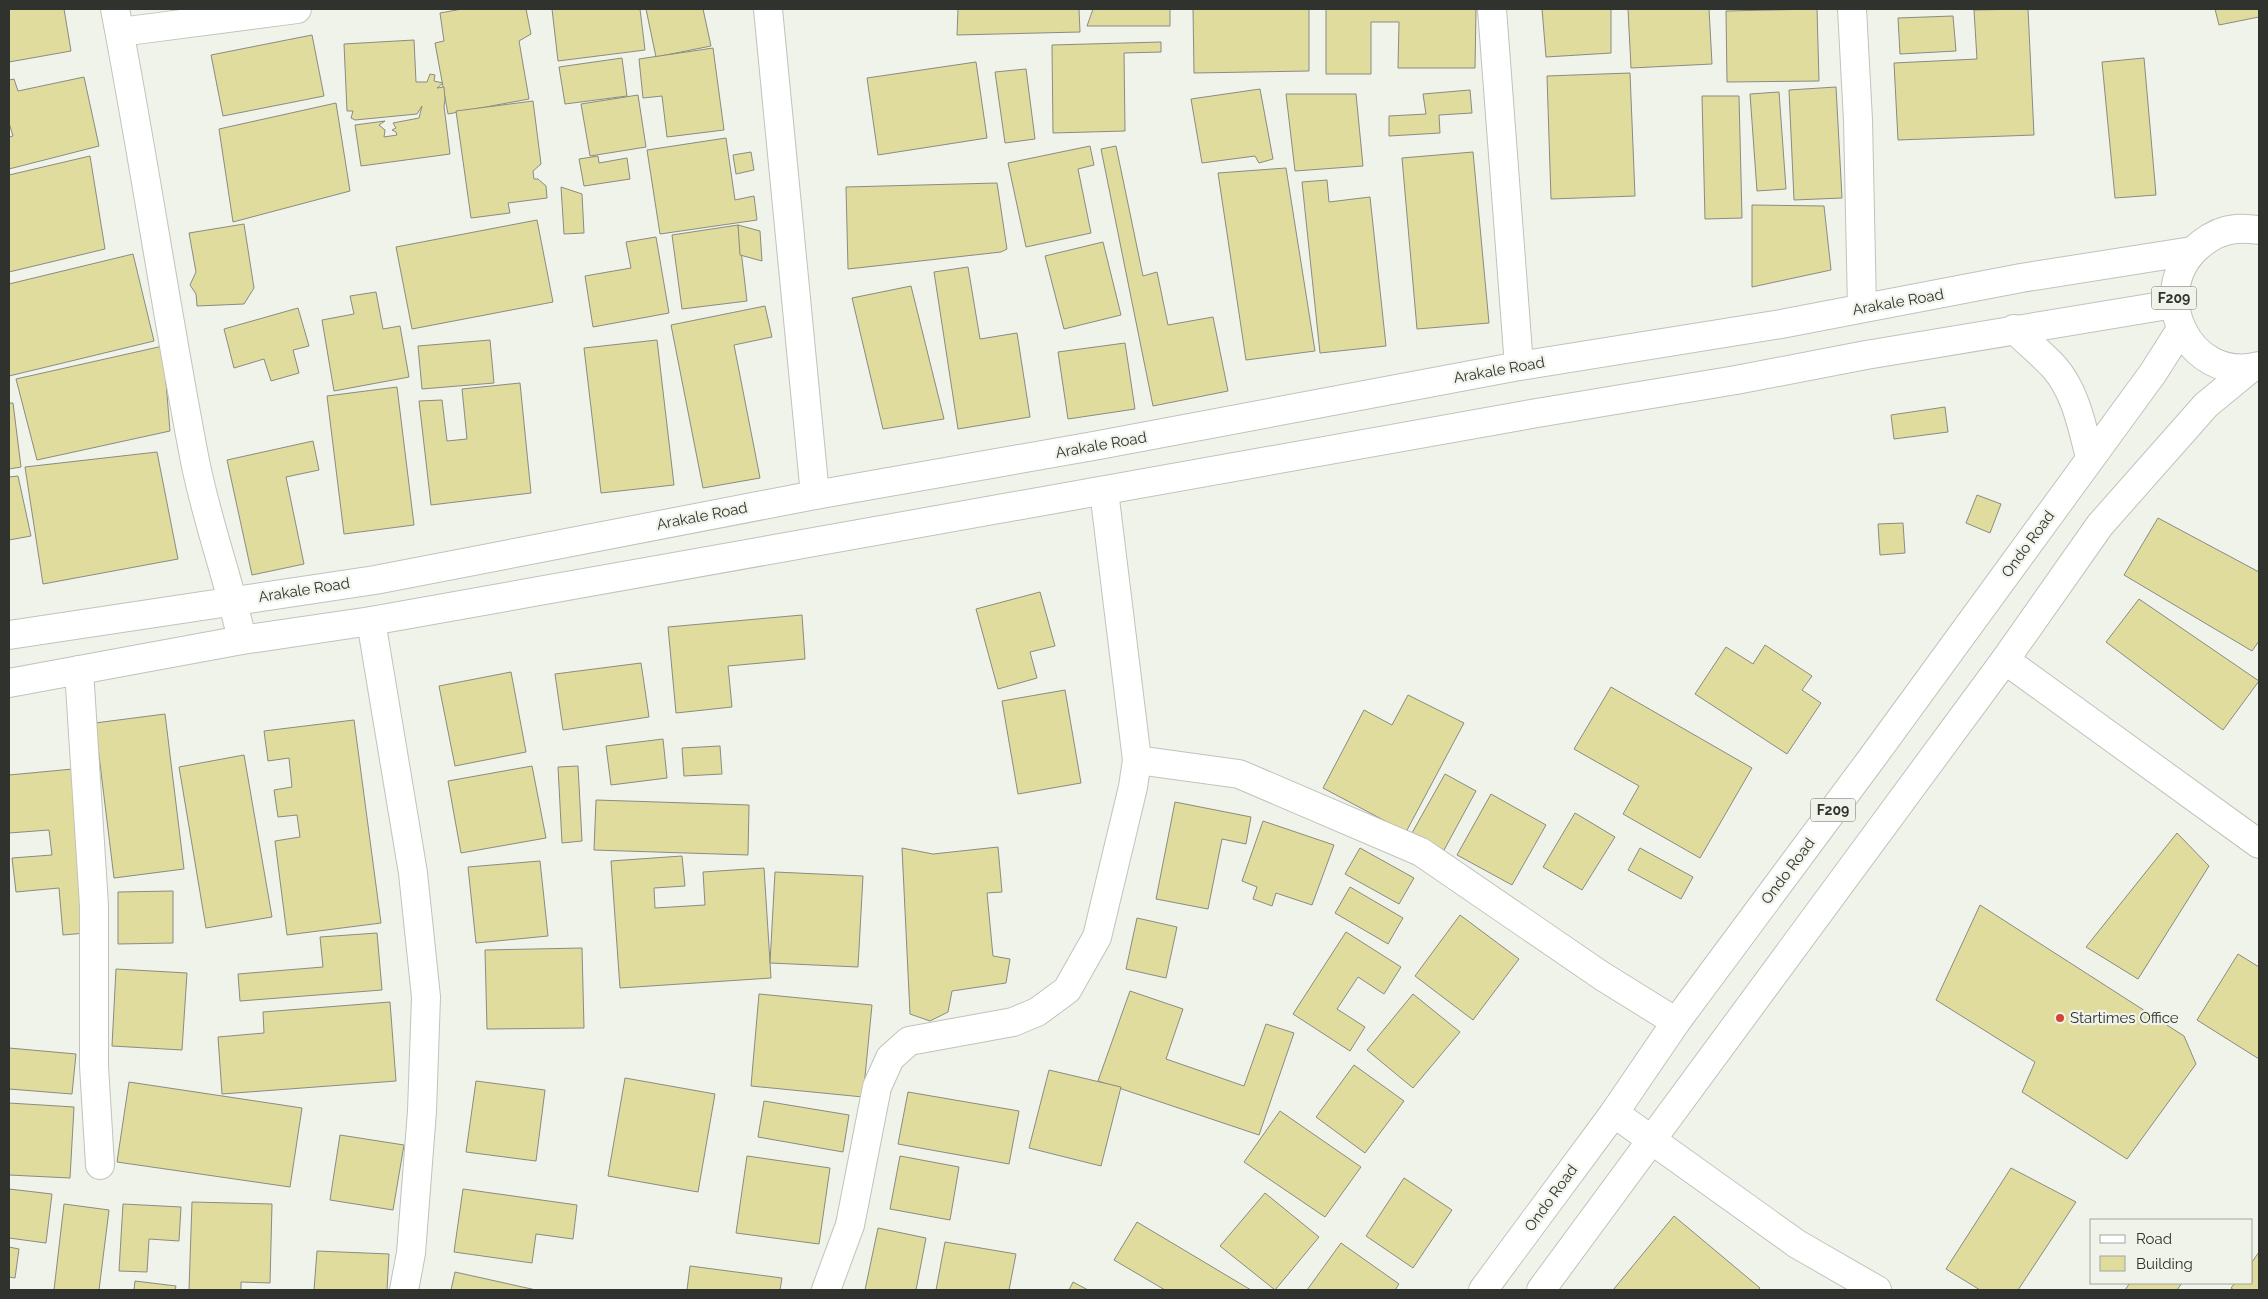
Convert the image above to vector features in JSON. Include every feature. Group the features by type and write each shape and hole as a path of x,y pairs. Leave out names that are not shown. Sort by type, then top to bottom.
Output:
{"main road":[{"path":"242,640 233,601 220,564 195,462 117,20 297,9"},
{"path":"768,9 815,495"},
{"path":"1492,9 1519,366"},
{"path":"1852,9 1858,120 1862,308"},
{"name":"F209","path":"2255,367 2230,367 2210,360 2194,347 2178,317 2175,285 2181,267 2192,251 2212,236 2235,228 2259,230"},
{"name":"Arakale Road","path":"9,635 375,580 815,495 1099,445 1519,366 1780,324 2021,278 2192,251"},
{"path":"9,683 242,640 371,621 2014,329 2178,317"},
{"name":"Ondo Road","path":"1483,1290 1614,1113 1676,1022 2153,373 2178,317"},
{"path":"2014,329 2055,368 2067,388 2077,408 2090,457"},
{"name":"F209","path":"1541,1290 1652,1142 2005,660 2100,525 2206,405 2255,367"},
{"path":"826,1290 850,1225 876,1087 890,1058 908,1041 1013,1022 1037,1012 1066,990 1097,937 1133,786 1137,760 1104,490"},
{"path":"371,621 413,873 426,997 422,1112 411,1252 404,1290"},
{"path":"2005,660 2259,844"},
{"path":"79,670 94,906 94,1066 100,1165"},
{"path":"1137,760 1239,774 1421,852 1602,976 1676,1022"},
{"path":"1614,1113 1797,1244 1877,1290"}],"building":[{"path":"9,9 64,9 71,51 9,62"},
{"path":"462,9 526,9 531,34 519,41 529,99 448,114 435,43 444,41 440,13"},
{"path":"552,9 640,9 645,50 558,61"},
{"path":"646,9 703,9 711,46 656,57"},
{"path":"958,9 1079,9 1080,32 957,35"},
{"path":"1093,9 1170,9 1170,26 1087,26"},
{"path":"1193,9 1309,9 1309,71 1194,73"},
{"path":"1326,9 1476,9 1475,68 1398,68 1399,22 1371,22 1371,74 1326,74"},
{"path":"1542,9 1611,9 1611,53 1546,57"},
{"path":"1628,9 1709,9 1712,64 1631,68"},
{"path":"1817,9 1819,81 1727,82 1726,11"},
{"path":"2028,9 2034,135 1898,140 1894,63 1977,59 1974,10"},
{"path":"2215,9 2259,9 2259,17 2219,25"},
{"path":"1953,16 1956,51 1900,54 1898,18"},
{"path":"312,35 324,96 223,116 211,55"},
{"path":"414,40 416,82 427,82 430,74 435,75 434,81 443,83 437,88 444,87 444,106 450,154 361,166 355,125 385,121 379,125 385,130 384,137 397,135 392,130 396,128 393,123 419,118 422,106 417,114 355,120 351,118 353,111 347,111 344,44"},
{"path":"1161,42 1161,52 1124,53 1125,131 1053,133 1052,45"},
{"path":"713,48 724,130 667,137 662,96 643,98 639,59"},
{"path":"622,58 627,96 565,104 559,67"},
{"path":"2144,58 2156,195 2115,198 2102,62"},
{"path":"976,62 987,138 878,155 867,78"},
{"path":"1026,69 1035,139 1005,143 995,72"},
{"path":"1630,73 1635,196 1551,199 1547,76"},
{"path":"84,77 99,146 9,169 9,137 13,136 9,123 9,80 14,79 18,91"},
{"path":"1836,87 1842,198 1794,200 1789,90"},
{"path":"1260,89 1273,159 1259,163 1255,156 1202,163 1191,99"},
{"path":"1470,90 1472,113 1439,115 1440,133 1389,136 1389,116 1426,114 1423,94"},
{"path":"1779,92 1786,189 1757,191 1750,94"},
{"path":"1286,94 1356,94 1363,166 1295,171"},
{"path":"638,95 646,147 590,156 581,104"},
{"path":"1702,96 1739,96 1742,218 1705,219"},
{"path":"533,101 541,164 533,171 534,179 538,179 546,186 547,198 508,203 510,213 471,218 456,111"},
{"path":"336,103 350,191 233,222 219,129"},
{"path":"726,138 735,200 754,196 757,220 660,234 647,150"},
{"path":"1090,146 1094,165 1078,169 1091,233 1026,247 1008,163"},
{"path":"1116,146 1143,276 1157,272 1168,325 1213,317 1228,391 1153,406 1101,149"},
{"path":"751,152 754,170 736,174 733,155"},
{"path":"1473,152 1489,323 1417,329 1402,158"},
{"path":"90,156 105,249 9,272 9,175"},
{"path":"598,156 599,163 627,158 630,179 584,186 579,159"},
{"path":"1286,168 1315,351 1246,360 1218,173"},
{"path":"1327,180 1329,202 1370,197 1386,346 1320,353 1302,182"},
{"path":"997,183 1007,249 1001,252 848,269 846,187"},
{"path":"561,187 582,194 584,233 564,234"},
{"path":"1752,205 1824,206 1831,270 1752,287"},
{"path":"537,220 553,302 412,329 396,247"},
{"path":"244,224 254,288 244,304 197,306 196,294 190,285 196,272 189,233"},
{"path":"738,225 747,301 682,309 672,235"},
{"path":"738,225 760,231 762,261 740,255"},
{"path":"656,237 669,313 593,327 585,276 631,268 626,242"},
{"path":"1103,242 1121,315 1064,329 1045,256"},
{"path":"133,254 154,341 9,376 9,284"},
{"path":"968,267 980,339 1017,333 1030,417 958,429 934,272"},
{"path":"911,286 944,419 883,429 852,298"},
{"path":"376,292 383,329 400,326 409,377 334,391 322,320 354,314 350,296"},
{"path":"765,306 772,337 734,345 760,478 703,488 671,325"},
{"path":"298,308 309,346 293,350 299,373 271,381 264,359 234,368 224,329"},
{"path":"490,340 494,383 422,389 418,346"},
{"path":"657,340 674,485 601,493 584,348"},
{"path":"1125,343 1135,409 1068,419 1058,352"},
{"path":"163,346 170,431 37,460 16,379"},
{"path":"520,383 531,493 431,505 419,401 442,400 447,441 467,439 462,389"},
{"path":"397,387 414,525 344,534 327,396"},
{"path":"9,403 13,403 21,467 9,469"},
{"path":"1945,407 1948,432 1894,439 1891,415"},
{"path":"313,441 319,470 286,477 304,564 252,575 227,460"},
{"path":"157,452 178,559 43,584 25,467"},
{"path":"18,476 31,536 9,540 9,477"},
{"path":"1977,495 2001,504 1990,533 1966,523"},
{"path":"2158,518 2259,572 2259,641 2252,651 2124,575"},
{"path":"1903,523 1905,553 1880,555 1878,524"},
{"path":"1040,592 1055,646 1030,652 1037,678 998,689 976,609"},
{"path":"2139,599 2259,681 2223,730 2106,642"},
{"path":"802,615 805,659 728,666 732,707 676,713 668,627"},
{"path":"1765,645 1812,676 1802,690 1821,703 1787,754 1695,694 1726,647 1753,664"},
{"path":"641,663 649,717 563,730 555,674"},
{"path":"511,672 526,752 455,766 439,686"},
{"path":"1611,687 1752,768 1700,858 1623,814 1639,786 1574,749"},
{"path":"1065,690 1081,783 1018,794 1002,701"},
{"path":"1408,695 1464,723 1406,832 1323,788 1364,710 1392,725"},
{"path":"165,714 184,869 114,878 95,723"},
{"path":"354,720 381,923 287,935 275,841 300,837 297,815 278,817 274,790 292,787 289,758 268,761 264,731"},
{"path":"663,739 667,778 611,785 606,746"},
{"path":"720,746 722,774 684,776 682,748"},
{"path":"244,755 272,917 206,928 179,767"},
{"path":"532,766 546,838 461,853 448,781"},
{"path":"578,766 582,841 562,843 558,767"},
{"path":"73,769 86,933 63,935 59,888 16,892 12,858 52,855 49,830 9,833 9,775"},
{"path":"1445,774 1476,791 1444,850 1412,833"},
{"path":"1491,794 1546,825 1512,885 1457,855"},
{"path":"596,800 749,805 748,855 594,850"},
{"path":"1175,802 1251,817 1246,844 1222,839 1208,909 1156,899"},
{"path":"1575,813 1615,837 1582,890 1543,867"},
{"path":"1263,821 1334,845 1312,905 1276,893 1272,906 1253,899 1257,887 1242,881"},
{"path":"2177,833 2209,866 2138,979 2086,947"},
{"path":"998,847 1002,892 987,893 993,956 1010,959 1006,983 952,991 948,1012 930,1021 910,1014 902,848 933,854"},
{"path":"1360,848 1414,878 1399,904 1345,874"},
{"path":"1640,848 1693,877 1681,899 1628,870"},
{"path":"682,856 685,886 654,888 655,908 705,905 703,872 764,868 771,978 620,988 611,861"},
{"path":"540,861 548,936 476,943 468,867"},
{"path":"775,872 863,876 858,967 770,963"},
{"path":"1350,887 1403,918 1388,944 1335,913"},
{"path":"173,891 173,943 118,944 118,892"},
{"name":"Startimes Office","path":"1980,905 2184,1036 2196,1064 2127,1159 2022,1092 2035,1062 1936,1000"},
{"path":"1460,915 1519,959 1473,1020 1415,976"},
{"path":"1137,918 1177,927 1166,978 1126,969"},
{"path":"1346,932 1401,967 1384,994 1358,977 1337,1009 1365,1027 1350,1051 1293,1014"},
{"path":"377,933 382,990 240,1001 238,974 323,967 320,937"},
{"path":"582,948 584,1028 487,1029 485,950"},
{"path":"2238,954 2259,967 2259,1059 2197,1020"},
{"path":"116,969 187,973 182,1050 112,1046"},
{"path":"1130,991 1183,1009 1166,1059 1244,1086 1266,1024 1294,1033 1259,1135 1098,1081"},
{"path":"759,994 872,1005 863,1097 751,1086"},
{"path":"1413,994 1460,1032 1413,1088 1367,1050"},
{"path":"390,1002 396,1081 222,1094 218,1037 264,1033 263,1012"},
{"path":"9,1048 76,1054 72,1094 9,1089"},
{"path":"1354,1065 1404,1101 1365,1153 1316,1117"},
{"path":"1049,1070 1121,1087 1101,1166 1029,1148"},
{"path":"625,1078 715,1094 698,1192 608,1176"},
{"path":"476,1081 545,1090 536,1161 466,1152"},
{"path":"129,1082 302,1108 290,1187 117,1162"},
{"path":"908,1092 1019,1111 1009,1164 898,1144"},
{"path":"764,1101 849,1115 843,1152 758,1137"},
{"path":"9,1103 74,1107 70,1178 9,1175"},
{"path":"1280,1111 1361,1167 1325,1217 1244,1162"},
{"path":"340,1135 404,1145 393,1210 330,1200"},
{"path":"747,1156 830,1168 819,1244 736,1233"},
{"path":"900,1156 959,1167 950,1220 890,1209"},
{"path":"2011,1168 2076,1202 2018,1290 1980,1290 1946,1269"},
{"path":"1404,1178 1452,1210 1413,1268 1366,1236"},
{"path":"9,1189 52,1194 46,1243 9,1238"},
{"path":"463,1189 577,1205 573,1239 536,1234 532,1263 454,1252"},
{"path":"1265,1193 1319,1237 1275,1290 1220,1246"},
{"path":"192,1202 272,1204 270,1283 241,1282 241,1290 189,1290"},
{"path":"64,1204 109,1210 99,1290 54,1290"},
{"path":"123,1204 181,1207 179,1241 149,1239 147,1272 119,1271"},
{"path":"1674,1216 1760,1288 1758,1290 1613,1290"},
{"path":"1137,1222 1251,1290 1165,1290 1114,1260"},
{"path":"878,1228 926,1238 916,1290 865,1290"},
{"path":"945,1242 1016,1254 1009,1290 936,1290"},
{"path":"1341,1243 1399,1284 1395,1290 1307,1290"},
{"path":"9,1247 19,1249 15,1278 9,1277"},
{"path":"317,1251 389,1254 387,1290 314,1290"},
{"path":"2259,1252 2259,1290 2234,1290 2231,1288 2234,1284 2253,1284 2253,1261"},
{"path":"690,1266 782,1278 780,1290 687,1290"},
{"path":"455,1272 536,1290 451,1290"},
{"path":"135,1281 176,1286 175,1290 134,1290"},
{"path":"1073,1282 1088,1290 1069,1290"},
{"path":"2129,1284 2181,1284 2177,1290 2125,1290"}],"place":[{"name":"Startimes Office","path":"2060,1018"}]}
